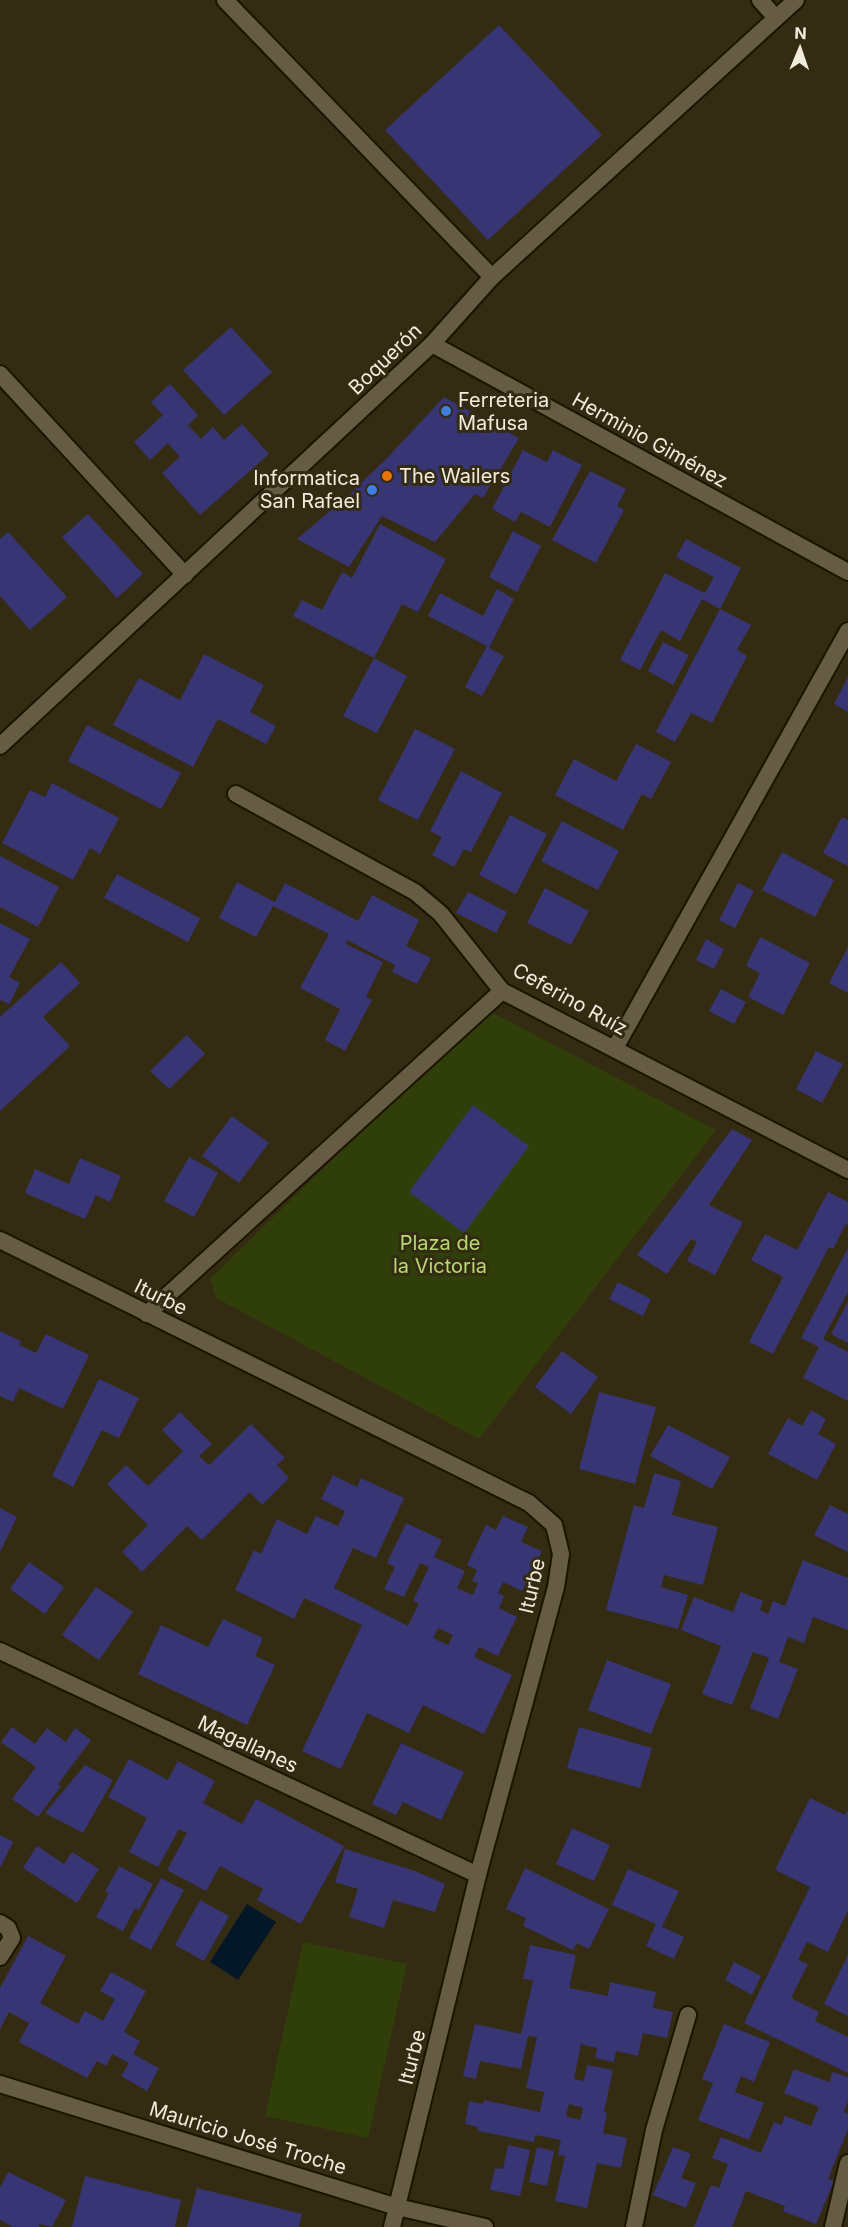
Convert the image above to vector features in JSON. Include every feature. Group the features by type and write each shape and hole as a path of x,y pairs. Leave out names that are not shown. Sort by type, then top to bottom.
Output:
{"street":[{"path":"225,0 492,277"},
{"path":"760,0 777,18"},
{"name":"Boquerón","path":"0,746 432,344 492,277 796,0"},
{"name":"Herminio Giménez","path":"432,344 848,572"},
{"path":"0,374 185,575"},
{"path":"615,1048 848,631"},
{"name":"Ceferino Ruíz","path":"236,794 415,892 441,914 502,991 848,1170"},
{"path":"147,1314 502,991"},
{"name":"Iturbe","path":"0,1240 529,1503 554,1525 561,1554 556,1587 478,1875 392,2227"},
{"name":"Magallanes","path":"0,1651 478,1875"},
{"path":"0,1923 8,1928 12,1938 0,1957"},
{"path":"634,2227 654,2130 688,2015"},
{"name":"Mauricio José Troche","path":"0,2084 397,2207 485,2227"},
{"path":"833,2227 848,2163"}],"green space":[{"name":"Plaza de la Victoria","path":"493,1013 716,1130 479,1439 216,1298 210,1279 481,1014"},
{"path":"303,1942 407,1964 368,2138 265,2116"}],"water":[{"path":"247,1904 276,1922 238,1980 210,1962"}],"building":[{"path":"499,25 602,135 488,240 385,130"},
{"path":"231,327 272,372 224,415 183,370"},
{"path":"170,384 198,415 188,425 201,439 213,427 224,440 242,424 269,454 200,515 162,473 180,457 168,443 150,460 134,442 163,415 151,402"},
{"path":"444,397 519,438 483,498 475,494 435,542 382,516 349,567 297,539 348,496"},
{"path":"523,450 547,462 553,450 582,465 550,527 521,512 515,522 492,509"},
{"path":"590,471 626,489 617,506 624,510 596,563 552,540"},
{"path":"88,514 143,574 117,598 62,537"},
{"path":"380,524 446,559 418,612 402,604 374,658 293,616 302,600 322,610 342,572 352,578"},
{"path":"513,531 541,546 517,592 489,577"},
{"path":"8,532 67,597 30,630 0,596 0,539"},
{"path":"686,539 741,568 720,609 702,599 680,641 661,630 640,670 620,660 665,573 705,593 714,577 676,557"},
{"path":"497,589 514,599 489,648 504,656 482,696 465,687 487,646 428,616 440,593 483,616"},
{"path":"720,609 751,625 737,650 747,656 712,723 691,713 675,742 656,732"},
{"path":"663,642 689,655 673,685 648,671"},
{"path":"204,654 264,685 250,712 276,726 266,744 218,719 193,767 113,725 139,678 180,700"},
{"path":"374,658 407,676 377,733 343,716"},
{"path":"848,677 848,712 834,704"},
{"path":"87,725 181,773 161,809 68,761"},
{"path":"415,729 455,749 418,820 378,800"},
{"path":"636,744 671,762 651,799 642,794 623,830 555,795 574,759 616,781"},
{"path":"461,771 502,793 471,852 464,849 454,867 432,855 442,837 430,831"},
{"path":"52,783 119,818 100,854 90,848 73,880 2,843 30,790 45,797"},
{"path":"510,815 547,834 516,894 479,875"},
{"path":"842,817 848,820 848,866 823,853"},
{"path":"562,821 619,851 598,890 541,861"},
{"path":"782,852 834,880 815,917 762,890"},
{"path":"0,856 59,887 38,927 0,907"},
{"path":"117,874 200,918 188,942 104,898"},
{"path":"237,882 275,902 285,883 358,921 372,895 419,920 406,946 431,958 417,984 392,972 395,965 347,940 346,944 383,962 366,997 372,1000 345,1051 325,1040 340,1009 300,988 329,934 273,906 256,937 219,918"},
{"path":"738,883 754,891 735,928 719,920"},
{"path":"545,888 589,911 571,945 527,923"},
{"path":"468,892 507,912 496,933 456,913"},
{"path":"0,923 30,939 9,977 20,983 9,1004 0,1000"},
{"path":"760,937 810,963 783,1015 748,997 760,973 746,966"},
{"path":"706,939 724,949 714,969 696,960"},
{"path":"848,947 848,993 829,983"},
{"path":"61,962 80,983 43,1017 70,1046 0,1111 0,1017"},
{"path":"721,989 746,1002 734,1024 709,1011"},
{"path":"187,1035 205,1054 169,1089 150,1071"},
{"path":"816,1051 843,1064 822,1103 796,1089"},
{"path":"473,1105 529,1146 464,1233 409,1192"},
{"path":"232,1116 269,1143 239,1183 202,1156"},
{"path":"732,1129 752,1140 709,1205 743,1222 715,1275 687,1261 697,1242 691,1239 667,1274 637,1255"},
{"path":"189,1157 218,1173 194,1217 164,1201"},
{"path":"80,1158 121,1176 110,1202 96,1195 85,1219 25,1193 35,1169 69,1184"},
{"path":"828,1192 848,1202 848,1225 846,1224 833,1249 829,1247 773,1354 749,1342 783,1277 751,1260 765,1234 797,1250"},
{"path":"848,1248 848,1292 823,1339 848,1352 848,1401 803,1378 819,1347 801,1338"},
{"path":"618,1282 651,1299 643,1316 609,1299"},
{"path":"848,1301 848,1343 831,1334"},
{"path":"0,1331 21,1341 19,1345 36,1353 46,1334 89,1355 63,1409 19,1388 13,1402 0,1396"},
{"path":"562,1351 598,1377 571,1414 535,1387"},
{"path":"99,1379 139,1398 119,1438 102,1430 73,1487 52,1476"},
{"path":"599,1392 656,1407 635,1484 579,1469"},
{"path":"811,1410 826,1419 818,1434 836,1444 817,1480 768,1454 788,1418 802,1426"},
{"path":"180,1412 212,1444 199,1456 209,1465 251,1424 285,1458 277,1465 289,1478 262,1505 250,1492 202,1540 187,1526 142,1572 122,1552 148,1525 107,1484 126,1465 148,1486 183,1451 162,1430"},
{"path":"668,1425 730,1457 712,1489 650,1456"},
{"path":"654,1473 681,1481 672,1515 718,1527 703,1585 664,1575 661,1587 688,1595 678,1629 606,1610 634,1505 644,1508"},
{"path":"333,1475 357,1487 361,1478 404,1498 376,1558 353,1548 334,1588 408,1626 419,1603 413,1601 429,1567 420,1563 404,1597 384,1589 395,1567 387,1563 406,1523 442,1540 434,1557 465,1571 457,1588 473,1595 478,1583 472,1581 477,1570 467,1565 486,1525 496,1530 503,1516 528,1527 521,1542 542,1551 522,1591 503,1582 498,1593 504,1596 499,1608 517,1617 498,1656 479,1647 474,1657 512,1675 484,1734 423,1705 409,1733 367,1713 341,1769 302,1751 362,1625 304,1598 294,1619 235,1590 254,1550 261,1554 277,1519 307,1534 316,1516 338,1526 345,1511 321,1499","holes":["438,1628 453,1635 448,1645 433,1638"]},
{"path":"830,1505 848,1514 848,1552 814,1535"},
{"path":"0,1508 17,1517 0,1552"},
{"path":"803,1560 848,1578 848,1630 813,1617 804,1643 788,1637 779,1662 798,1669 778,1719 750,1708 769,1658 753,1652 732,1705 702,1694 721,1646 681,1630 694,1597 733,1612 741,1592 763,1601 760,1610 768,1614 773,1601 785,1606"},
{"path":"29,1562 64,1587 45,1614 10,1589"},
{"path":"96,1587 133,1612 99,1660 62,1635"},
{"path":"223,1619 263,1638 255,1656 275,1665 247,1725 138,1674 161,1625 208,1647"},
{"path":"607,1660 671,1684 651,1734 588,1710"},
{"path":"12,1727 35,1744 47,1728 66,1742 75,1728 91,1740 58,1784 61,1786 38,1817 12,1799 36,1767 1,1742"},
{"path":"579,1727 652,1748 640,1788 567,1768"},
{"path":"401,1743 464,1772 441,1820 403,1802 396,1815 372,1804"},
{"path":"129,1759 168,1780 178,1761 215,1781 203,1803 242,1824 256,1799 344,1846 301,1924 257,1900 263,1889 220,1866 206,1891 167,1870 187,1833 179,1829 158,1867 129,1852 147,1818 108,1797"},
{"path":"85,1765 113,1780 83,1833 45,1813"},
{"path":"810,1798 845,1815 848,1810 848,1910 828,1952 807,1942 798,1960 808,1964 791,1998 819,2012 815,2021 848,2037 848,2073 744,2023 810,1887 775,1870"},
{"path":"572,1828 610,1845 594,1881 556,1864"},
{"path":"0,1835 13,1842 0,1868"},
{"path":"37,1846 64,1864 72,1852 99,1869 77,1903 23,1868"},
{"path":"345,1849 415,1871 445,1884 435,1912 393,1900 384,1928 349,1917 358,1889 335,1882"},
{"path":"119,1866 153,1884 139,1910 135,1908 123,1931 96,1917 109,1893 105,1892"},
{"path":"525,1868 609,1909 589,1949 577,1943 573,1950 523,1926 526,1918 506,1909"},
{"path":"628,1869 679,1891 662,1927 684,1937 674,1959 646,1946 656,1924 612,1905"},
{"path":"161,1878 184,1890 151,1950 129,1938"},
{"path":"200,1900 229,1916 204,1961 175,1945"},
{"path":"28,1936 66,1956 40,2003 78,2024 85,2011 103,2021 115,1999 100,1991 111,1972 146,1991 124,2032 140,2041 133,2054 159,2068 147,2091 121,2076 129,2063 112,2054 106,2066 97,2061 87,2078 19,2042 29,2023 9,2012 0,2029 0,1988"},
{"path":"530,1945 576,1955 569,1988 608,1996 610,1982 656,1992 653,2008 673,2012 667,2038 643,2033 638,2056 616,2051 614,2062 595,2058 597,2048 581,2044 574,2079 584,2081 587,2065 613,2070 604,2112 607,2113 603,2133 627,2138 621,2168 597,2163 587,2208 555,2201 565,2156 558,2155 561,2140 535,2135 534,2142 478,2131 478,2127 465,2124 469,2101 483,2104 484,2100 540,2112 544,2092 526,2088 537,2037 528,2036 521,2069 480,2061 476,2079 463,2076 475,2024 521,2034 533,1980 523,1979","holes":["569,2104 583,2108 580,2120 566,2116"]},
{"path":"848,1955 848,2016 824,2004"},
{"path":"734,1962 761,1976 752,1995 725,1980"},
{"path":"724,2024 770,2042 754,2082 741,2076 735,2092 764,2103 749,2140 698,2120 713,2083 702,2079"},
{"path":"794,2069 829,2082 833,2072 848,2077 848,2101 844,2112 848,2114 848,2129 828,2179 834,2181 816,2224 783,2211 785,2206 746,2191 732,2227 694,2227 711,2185 719,2188 728,2164 712,2158 721,2137 761,2153 774,2122 781,2125 785,2116 811,2126 819,2107 784,2093"},
{"path":"508,2145 530,2150 520,2196 490,2190 495,2168 503,2169"},
{"path":"537,2147 554,2151 547,2186 529,2182"},
{"path":"673,2147 691,2154 681,2178 696,2183 686,2208 653,2195"},
{"path":"8,2172 66,2200 52,2227 40,2224 39,2227 13,2227 0,2220 0,2188"},
{"path":"85,2176 181,2200 175,2227 72,2227"},
{"path":"197,2188 302,2214 299,2227 187,2227"}],"place":[{"name":"Ferreteria Mafusa","path":"446,411"},
{"name":"The Wailers","path":"387,476"},
{"name":"Informatica San Rafael","path":"372,490"}]}
